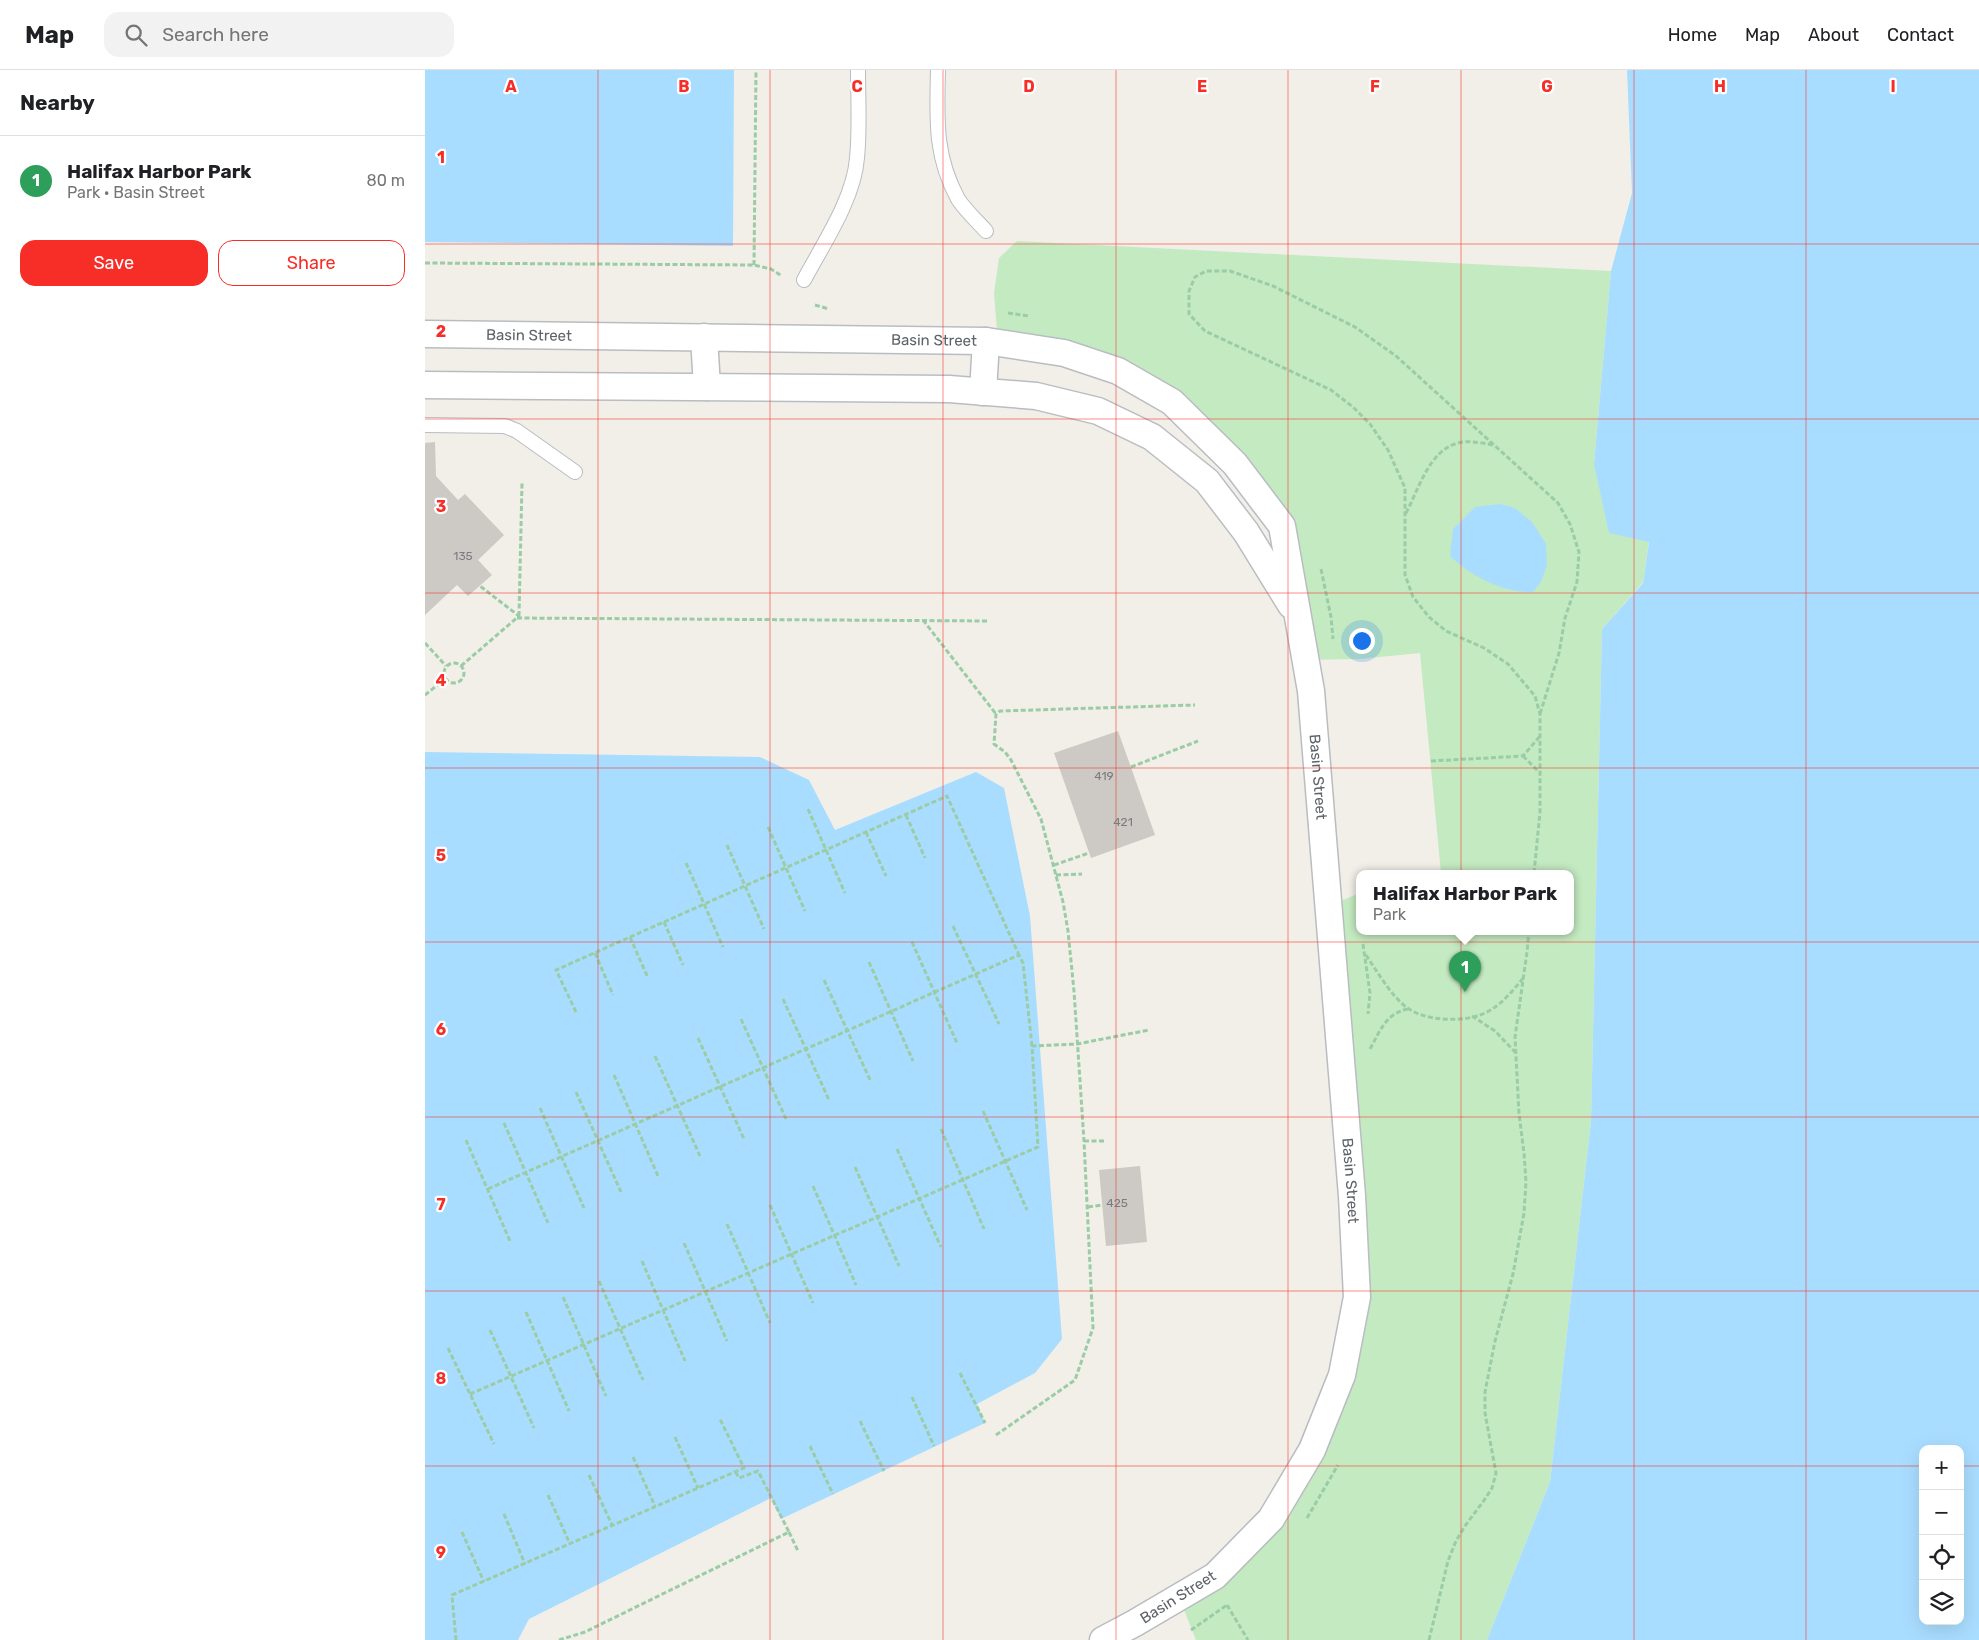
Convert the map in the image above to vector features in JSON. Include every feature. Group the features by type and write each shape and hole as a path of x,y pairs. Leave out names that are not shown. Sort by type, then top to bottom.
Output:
{"street":[{"name":"Basin Street","path":"425,334 986,341 1064,353 1118,372 1172,402 1235,464 1282,526 1312,701 1352,1196 1357,1297 1342,1375 1312,1450 1271,1519 1215,1576 1103,1640"},
{"path":"703,337 707,387"},
{"path":"983,392 986,341"},
{"name":"Basin Street","path":"425,385 949,389 1036,396 1098,411 1152,437 1207,481 1246,532 1297,616"}],"lane":[{"path":"804,280 843,206 852,183 857,159 858,70"},
{"path":"938,70 937,133 943,166 959,200 986,231"},
{"path":"425,425 505,426 517,431 575,472"}],"path":[{"path":"754,265 756,70"},
{"path":"425,263 754,265 771,269 788,281"},
{"path":"1534,870 1540,812 1540,714 1535,696 1508,664 1484,648 1445,631 1429,617 1413,597 1405,575 1405,488 1388,450 1370,424 1353,407 1331,390 1205,332 1189,314 1189,291 1195,277 1206,272 1231,271 1273,286 1355,327 1396,356 1558,503 1570,524 1579,552 1577,582 1565,618 1559,653 1540,714"},
{"path":"1406,514 1431,463 1444,450 1457,443 1477,442 1494,445"},
{"path":"461,666 518,617 522,483"},
{"path":"480,586 518,617 989,620"},
{"path":"922,620 996,714 994,744 1005,752 1022,779 1041,820 1063,902 1071,957 1088,1207 1093,1328 1075,1380 996,1435"},
{"path":"425,643 446,666"},
{"path":"452,663 461,666 463,676 460,681 450,683 445,679 444,672 446,666 452,663"},
{"path":"425,695 445,679"},
{"path":"996,714 1000,711 1195,705"},
{"path":"1431,761 1523,756 1540,736"},
{"path":"1131,767 1198,742"},
{"path":"1523,756 1540,773"},
{"path":"471,1394 1037,1147 1032,1046 1023,963 947,796 556,970 576,1012"},
{"path":"807,809 845,893"},
{"path":"906,815 925,858"},
{"path":"768,827 805,911"},
{"path":"867,832 885,876"},
{"path":"727,844 764,929"},
{"path":"1054,865 1089,853"},
{"path":"686,863 723,947"},
{"path":"1056,875 1081,874"},
{"path":"664,922 683,965"},
{"path":"953,926 999,1024"},
{"path":"1429,1640 1448,1562 1456,1541 1492,1488 1496,1473 1485,1413 1485,1392 1495,1340 1513,1274 1524,1213 1525,1162 1519,1114 1515,1037 1529,935"},
{"path":"630,937 648,978"},
{"path":"912,942 957,1044"},
{"path":"1364,952 1380,976 1409,1009 1432,1019 1454,1019 1480,1015 1511,993 1524,977"},
{"path":"595,953 613,994"},
{"path":"488,1189 1019,955"},
{"path":"869,962 913,1061"},
{"path":"824,980 871,1082"},
{"path":"783,999 829,1100"},
{"path":"1369,1051 1384,1022 1398,1011 1409,1009"},
{"path":"1472,1016 1495,1031 1516,1053"},
{"path":"741,1019 786,1119"},
{"path":"1032,1046 1077,1044 1149,1030"},
{"path":"698,1038 744,1139"},
{"path":"655,1056 700,1156"},
{"path":"614,1075 657,1176"},
{"path":"576,1092 621,1192"},
{"path":"540,1108 584,1208"},
{"path":"983,1111 1027,1210"},
{"path":"504,1123 548,1223"},
{"path":"941,1129 984,1229"},
{"path":"466,1140 510,1241"},
{"path":"1084,1141 1105,1141"},
{"path":"897,1149 941,1247"},
{"path":"855,1167 899,1266"},
{"path":"813,1186 856,1285"},
{"path":"770,1205 813,1304"},
{"path":"1088,1207 1102,1205"},
{"path":"727,1224 771,1323"},
{"path":"684,1243 707,1291 727,1341"},
{"path":"642,1261 685,1361"},
{"path":"599,1281 643,1380"},
{"path":"563,1297 606,1396"},
{"path":"526,1312 569,1411"},
{"path":"490,1330 534,1428"},
{"path":"448,1348 494,1444"},
{"path":"960,1372 985,1423"},
{"path":"912,1397 935,1446"},
{"path":"455,1640 452,1596 744,1468 720,1419"},
{"path":"860,1421 883,1471"},
{"path":"675,1437 698,1488"},
{"path":"810,1446 833,1494"},
{"path":"633,1457 655,1506"},
{"path":"735,1471 739,1478 758,1470 797,1551"},
{"path":"589,1474 612,1525"},
{"path":"548,1495 570,1544"},
{"path":"504,1514 525,1564"},
{"path":"462,1532 484,1582"},
{"path":"559,1640 590,1630 789,1532"},
{"path":"1227,1605 1248,1640"}],"green space":[{"path":"1017,241 1611,271 1594,464 1649,541 1643,582 1602,629 1591,1121 1550,1482 1487,1640 1196,1640 1179,1597 1215,1576 1312,1450 1357,1297 1329,906 1356,895 1356,935 1574,935 1574,870 1441,870 1420,653 1359,659 1305,660 1282,526 1172,402 998,343 994,293 999,258"}],"water":[{"path":"425,70 734,70 733,246 425,242"},
{"path":"1627,70 1979,70 1979,1640 1487,1640 1550,1482 1591,1121 1602,629 1643,583 1649,542 1609,533 1594,464 1611,271 1632,193"},
{"path":"1500,504 1515,508 1532,522 1546,544 1547,565 1541,582 1533,592 1510,590 1488,582 1450,556 1453,529 1475,507"},
{"path":"425,752 760,757 809,780 835,830 976,772 1004,788 1030,916 1062,1339 1035,1373 977,1404 985,1423 781,1519 771,1498 529,1619 518,1640 425,1640"}],"building":[{"path":"435,442 436,476 458,500 465,494 504,535 478,560 492,575 468,596 457,585 425,615 425,443"},
{"path":"1118,731 1155,835 1091,858 1054,753"},
{"path":"1140,1166 1147,1242 1106,1246 1099,1170"}],"place":[{"name":"Halifax Harbor Park","path":"1465,992"}]}
